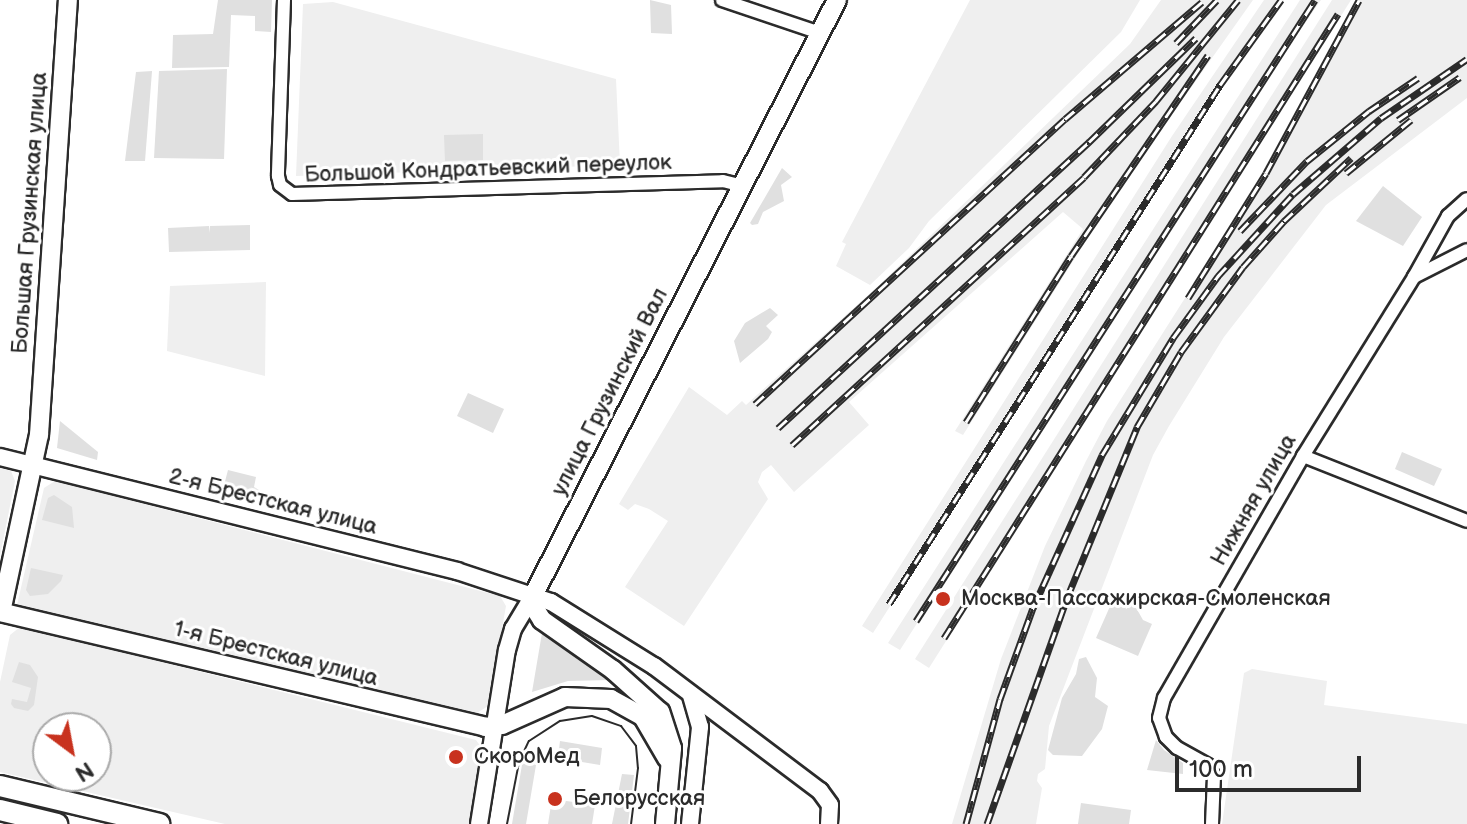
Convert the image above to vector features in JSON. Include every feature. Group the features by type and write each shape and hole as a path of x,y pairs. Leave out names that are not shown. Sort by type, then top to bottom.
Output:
{"main road":[{"name":"Большая Грузинская улица","path":"0,613 34,464 45,355 68,0"},
{"name":"улица Грузинский Вал","path":"533,596 837,0"},
{"path":"533,596 535,609 542,620 605,663 655,706 670,733 665,824"},
{"name":"1-я Брестская улица","path":"0,613 417,713 494,727"},
{"path":"494,727 538,707 580,696 625,704 652,728 670,770"},
{"path":"0,786 160,824"},
{"path":"0,810 57,824"}],"street":[{"name":"Большой Кондратьевский переулок","path":"284,0 278,176 287,193 723,181 743,186"},
{"path":"722,0 820,33"},
{"name":"Нижняя улица","path":"1212,824 1215,787 1211,771 1202,761 1171,743 1161,727 1160,710 1187,654 1303,456 1417,275 1448,216 1467,199"},
{"path":"1417,275 1467,250"},
{"path":"1303,456 1467,521"},
{"name":"2-я Брестская улица","path":"0,457 457,571 560,607 681,686 820,791 830,805 829,824"},
{"name":"улица Грузинский Вал","path":"479,824 513,629 533,596"},
{"path":"681,686 695,703 700,727 690,824"}],"shaded area":[{"path":"218,0 272,0 271,32 255,31 255,16 231,15 229,67 172,68 173,35 213,34"},
{"path":"650,0 671,5 672,34 651,33"},
{"path":"970,0 1140,0 1121,32 929,221 909,248 870,285 836,266 846,244 842,242"},
{"path":"1161,0 1253,0 1113,198 963,435 955,431 1083,229 1063,212 849,402 869,425 794,492 771,465 762,472 758,482 768,499 684,626 625,587 668,521 635,504 628,510 619,504 689,387 727,415 742,401 746,405 876,288 1130,44"},
{"path":"1264,0 1284,0 1222,85 873,633 862,626 1172,136"},
{"path":"1300,0 1321,0 1240,117 900,650 888,643"},
{"path":"1332,0 1351,0 929,668 915,659"},
{"path":"1357,0 1467,0 1467,98 1326,205 1224,337 1169,426 1153,455 1049,726 1045,769 1038,774 1037,781 1042,788 1036,824 952,824 1001,659 1045,546 1086,461 1107,421 1244,205"},
{"path":"333,2 616,79 620,165 296,176 303,4"},
{"path":"227,69 224,159 154,158 159,71"},
{"path":"152,71 145,161 125,161 136,72"},
{"path":"483,134 483,160 445,161 444,135"},
{"path":"782,168 792,177 781,185 784,201 763,212 758,224 752,225 750,223"},
{"path":"1383,186 1422,217 1403,246 1356,221"},
{"path":"250,225 250,250 169,252 168,228 209,226 210,233 210,226"},
{"path":"266,282 265,376 167,351 170,286"},
{"path":"770,308 778,315 766,326 772,332 740,363 734,341 745,323"},
{"path":"468,393 504,409 493,433 457,416"},
{"path":"60,421 98,452 97,460 57,448"},
{"path":"1402,452 1442,469 1434,486 1395,469"},
{"path":"0,468 11,471 15,481 0,556"},
{"path":"228,470 256,477 254,487 264,493 263,498 223,489"},
{"path":"55,481 500,596 506,606 488,706 477,713 17,605 44,488"},
{"path":"54,495 72,507 74,528 42,520 48,498"},
{"path":"31,568 63,575 48,594 30,596 26,590"},
{"path":"1115,595 1134,604 1143,620 1152,624 1138,656 1096,638"},
{"path":"20,627 476,740 481,747 471,824 225,824 87,792 112,792 112,712 32,712 32,779 0,772 0,682 10,635"},
{"path":"542,633 611,680 568,681 532,692"},
{"path":"1086,657 1097,678 1095,697 1108,706 1102,729 1082,756 1053,755 1048,750 1062,698 1076,674 1079,659"},
{"path":"19,662 30,665 38,677 34,705 28,711 14,708 11,704 12,699 27,702 31,688 12,682"},
{"path":"1252,669 1327,681 1324,705 1467,724 1467,824 1222,824 1244,673"},
{"path":"1156,740 1164,750 1183,763 1183,774 1147,770"},
{"path":"560,741 602,748 600,765 558,758"},
{"path":"523,759 536,765 526,824 512,824"},
{"path":"622,774 634,775 628,824 612,824"},
{"path":"552,799 595,805 592,824 548,824"},
{"path":"1081,803 1131,810 1129,824 1078,824"}],"tram line":[{"path":"507,824 519,762 529,741 560,721 592,716 621,726 636,746 638,768 631,824"}],"railway":[{"path":"1176,43 1217,0"},
{"path":"792,445 1084,177 1156,101 1238,0"},
{"path":"889,604 1220,85 1281,0"},
{"path":"916,621 1315,0"},
{"path":"1188,298 1266,173 1359,0"},
{"path":"755,404 1065,119 1202,2"},
{"path":"944,638 1338,14"},
{"path":"778,428 1089,142 1196,38"},
{"path":"966,422 1071,256 1208,55"},
{"path":"966,824 1000,699 1033,608 1102,455 1173,338 1218,276 1293,194 1381,118 1467,59"},
{"path":"1398,120 1460,77"},
{"path":"1240,231 1307,161 1369,111 1418,78"},
{"path":"1346,173 1411,120"},
{"path":"987,824 1067,598 1137,427 1181,352 1243,267 1284,221 1351,158"}],"place":[{"name":"Москва-Пассажирская-Смоленская","path":"943,599"},
{"name":"СкороМед","path":"456,757"},
{"name":"Белорусская","path":"555,799"}]}
